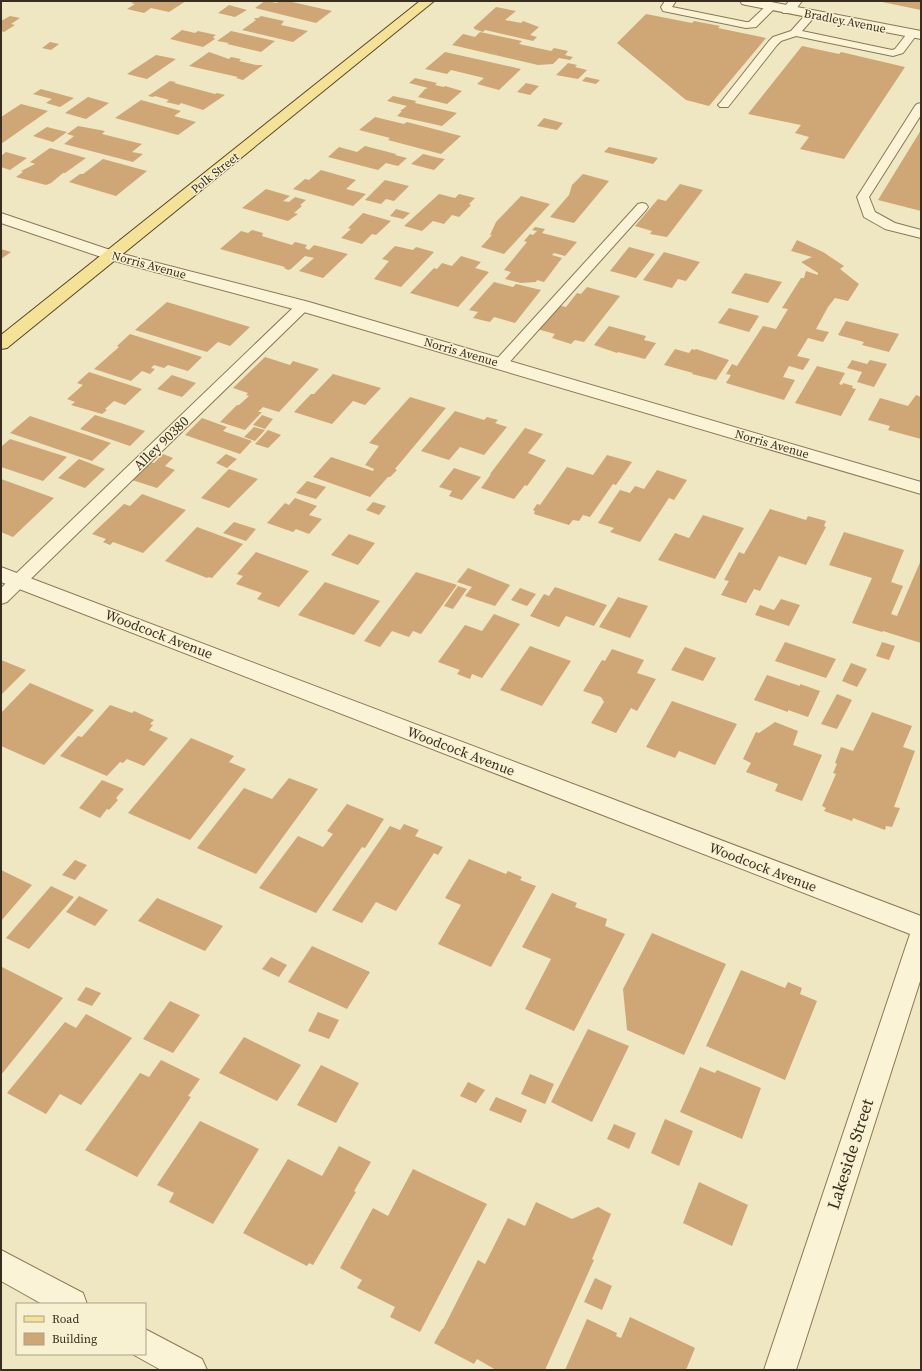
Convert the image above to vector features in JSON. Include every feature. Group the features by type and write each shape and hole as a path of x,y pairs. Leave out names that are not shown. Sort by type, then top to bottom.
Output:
{"main road":[{"name":"Polk Street","path":"1,344 113,256 428,1"}],"street":[{"name":"Bradley Avenue","path":"746,1 772,6 792,5 812,14 917,34"},
{"name":"Norris Avenue","path":"1,218 113,256 303,306 921,488"},
{"name":"Woodcock Avenue","path":"10,577 921,927"},
{"name":"Lakeside Street","path":"780,1370 921,938"},
{"path":"1,1265 70,1303"},
{"path":"146,1345 191,1370"}],"lane":[{"path":"672,1 666,7 667,9 746,25 752,25 772,6"},
{"path":"724,105 773,43 777,39 795,33 812,14"},
{"path":"795,33 893,53 899,51 917,34"},
{"path":"921,106 863,197 869,214 890,226 921,234"},
{"path":"500,364 642,207"},
{"name":"Alley 90380","path":"1,598 10,577 303,306"}],"building":[{"path":"135,1 186,1 169,12 151,8 144,13 127,9 135,4 131,3"},
{"path":"265,1 277,3 279,1 288,1 332,11 316,23 255,8"},
{"path":"921,1 921,10 882,2"},
{"path":"229,5 247,10 235,17 218,13"},
{"path":"496,7 516,11 505,20 521,23 523,21 539,27 530,35 537,37 533,41 485,30 483,32 473,28"},
{"path":"646,14 692,23 694,21 720,26 718,28 766,38 709,106 686,100 617,43"},
{"path":"10,16 20,18 11,24 15,25 4,32 1,31 1,21"},
{"path":"261,16 284,21 281,25 308,31 293,42 242,30 256,20 254,19 255,18"},
{"path":"182,30 195,33 198,31 216,35 213,37 215,39 203,47 170,39"},
{"path":"231,31 275,41 261,52 217,41"},
{"path":"480,32 522,41 519,44 551,51 554,48 568,51 565,55 573,57 570,60 559,58 553,64 538,65 452,45 463,34 475,37"},
{"path":"50,42 59,44 51,50 42,48"},
{"path":"802,46 839,54 841,52 905,67 844,159 800,149 809,137 795,133 801,125 748,114"},
{"path":"209,52 229,59 231,57 241,59 239,61 263,65 243,80 236,78 238,77 189,66"},
{"path":"445,52 521,69 499,90 477,84 484,78 451,70 447,74 425,69"},
{"path":"156,55 176,59 147,79 127,74"},
{"path":"568,63 577,65 575,67 587,70 578,79 556,75"},
{"path":"586,77 600,80 596,84 582,81"},
{"path":"415,78 437,83 435,85 462,91 447,104 418,97 425,89 428,88 409,83"},
{"path":"170,81 215,94 225,95 203,110 181,103 179,105 166,102 169,100 155,96 148,96"},
{"path":"526,83 539,86 530,95 517,92"},
{"path":"41,89 74,98 60,107 46,103 52,99 33,94"},
{"path":"393,96 457,113 442,126 397,116 402,111 400,111 407,106 387,101"},
{"path":"88,97 109,103 86,119 65,113"},
{"path":"141,100 181,111 174,116 196,122 178,135 115,118"},
{"path":"21,104 48,111 1,144 1,117"},
{"path":"375,117 404,124 407,122 461,136 441,154 388,140 390,138 359,130"},
{"path":"544,118 563,123 557,130 537,126"},
{"path":"78,126 105,131 102,134 142,144 132,152 143,154 133,162 64,144 74,136 67,134"},
{"path":"47,127 67,132 53,142 33,136"},
{"path":"921,130 921,211 878,200"},
{"path":"365,146 407,158 398,166 386,163 378,170 328,157 339,147 357,152"},
{"path":"609,147 658,158 653,164 604,152"},
{"path":"50,148 86,158 46,185 16,177 23,172 21,171 35,164 30,162"},
{"path":"6,152 27,158 10,170 1,167 1,156"},
{"path":"423,154 445,159 434,170 411,164"},
{"path":"103,159 147,171 116,196 69,182 80,174 83,174"},
{"path":"321,170 356,180 346,189 366,194 353,206 293,189 305,179 309,180"},
{"path":"583,174 609,181 574,223 550,217 569,195 572,185"},
{"path":"385,180 409,186 394,201 386,199 381,204 365,200"},
{"path":"680,184 703,190 667,237 650,234 652,231 635,226 658,199 666,201"},
{"path":"266,189 290,196 283,201 289,202 295,197 306,200 294,213 298,214 288,221 242,208"},
{"path":"439,194 455,198 459,194 475,198 469,204 471,205 459,217 452,215 444,224 433,221 422,231 404,226"},
{"path":"521,196 550,204 504,254 481,247 492,235 490,235 496,222"},
{"path":"396,209 410,213 403,219 390,216"},
{"path":"363,213 391,221 376,235 372,234 362,244 341,238 351,229 348,228"},
{"path":"535,227 545,229 542,233 577,242 565,256 554,253 552,255 562,258 544,282 537,280 536,282 521,283 505,279 511,272 504,270 527,242 524,241 530,234 533,235 537,231 532,230"},
{"path":"252,230 263,233 262,236 292,245 295,242 307,245 305,248 309,250 314,245 348,254 323,278 299,271 314,258 305,256 288,270 284,268 285,267 220,249 241,231 248,233"},
{"path":"797,240 823,252 844,266 840,269 859,284 848,301 835,298 828,307 816,329 829,332 823,342 808,338 797,356 810,359 803,370 789,366 783,377 795,380 784,400 726,383 731,375 726,374 732,364 737,366 763,326 776,329 788,309 782,308 801,278 804,278 806,271 818,275 818,273 801,262 812,257 791,251"},
{"path":"395,246 413,250 416,247 434,252 401,287 374,279 389,261 382,259"},
{"path":"629,247 655,254 636,278 610,271"},
{"path":"1,249 11,252 1,259"},
{"path":"664,252 700,262 686,281 678,279 672,288 643,280"},
{"path":"461,256 481,262 475,268 489,272 458,307 410,293 434,268 437,269 442,263 452,266"},
{"path":"745,273 782,282 768,303 731,293"},
{"path":"494,282 513,287 516,284 541,290 515,323 494,317 490,322 473,318 478,312 469,310"},
{"path":"587,287 620,296 584,342 575,340 571,344 552,338 555,334 537,329 557,305 566,307 577,293 581,294"},
{"path":"167,302 250,327 230,346 218,342 207,352 135,330"},
{"path":"729,308 759,316 749,332 718,323"},
{"path":"846,321 899,334 889,352 862,345 864,342 838,335"},
{"path":"609,326 646,336 644,340 656,343 645,359 617,353 594,345"},
{"path":"130,334 202,357 188,371 168,365 164,368 154,365 151,368 155,369 150,374 142,371 131,381 94,369 119,347 117,346"},
{"path":"675,349 689,353 692,349 696,349 729,360 716,380 664,365"},
{"path":"265,357 290,365 293,361 319,369 279,412 263,407 258,412 262,412 245,430 220,422 237,405 249,396 246,395 248,393 233,388"},
{"path":"852,360 867,364 870,360 887,364 874,387 857,382 862,372 847,368"},
{"path":"817,366 845,373 839,384 842,385 843,383 853,386 852,388 856,389 841,416 795,403"},
{"path":"89,372 142,389 125,405 114,401 102,414 71,405 75,402 67,399 83,385 77,383"},
{"path":"333,374 381,388 365,405 353,401 332,424 294,412 311,394 314,394"},
{"path":"172,375 196,383 182,397 157,389"},
{"path":"916,395 921,397 921,439 888,430 890,426 868,420 880,398 908,406"},
{"path":"410,397 446,408 395,469 397,470 390,477 388,477 370,497 313,477 331,457 373,471 374,469 365,465 379,446 369,443"},
{"path":"455,411 484,420 487,417 498,420 495,423 507,427 484,455 460,447 449,460 421,451"},
{"path":"95,415 145,431 130,446 80,429"},
{"path":"262,415 273,419 265,429 253,425"},
{"path":"30,416 111,443 92,461 10,433"},
{"path":"202,418 227,427 223,431 252,441 240,454 185,435"},
{"path":"254,427 265,430 255,441 244,437"},
{"path":"525,428 543,434 528,453 546,460 527,486 525,485 514,499 481,488 490,474"},
{"path":"268,430 281,435 268,448 255,444"},
{"path":"10,439 67,457 43,481 1,467 1,447"},
{"path":"163,454 173,458 165,466 175,470 157,488 132,480 150,462 154,463"},
{"path":"226,454 237,459 227,468 216,463"},
{"path":"607,455 632,462 616,485 613,484 590,517 583,515 579,521 573,520 569,525 534,514 535,511 533,510 537,504 540,505 567,467 593,475"},
{"path":"79,459 105,469 85,488 58,478"},
{"path":"454,468 481,477 462,500 449,496 452,491 439,487"},
{"path":"229,469 258,479 229,508 201,498"},
{"path":"657,470 687,480 674,500 669,498 640,542 610,532 614,528 598,523 620,490 630,493 635,486 644,489"},
{"path":"1,479 54,498 13,537 1,532"},
{"path":"307,481 326,487 316,499 296,493"},
{"path":"142,494 186,510 143,553 113,542 110,545 103,542 106,539 92,534 124,504 130,506"},
{"path":"295,498 317,506 309,515 322,519 309,534 296,529 293,532 267,523 285,503 289,505"},
{"path":"373,502 386,506 379,515 366,510"},
{"path":"770,509 806,520 808,516 826,521 824,526 826,527 806,565 779,556 760,591 754,589 746,603 721,595 729,581 724,580 739,552 744,554"},
{"path":"703,515 744,528 715,579 658,560 675,533 689,538"},
{"path":"234,522 256,529 246,541 223,533"},
{"path":"197,527 243,544 212,578 207,578 165,561"},
{"path":"844,532 904,550 891,582 903,586 891,614 897,616 921,560 921,643 852,623 872,578 829,565"},
{"path":"349,534 375,543 358,565 331,555"},
{"path":"256,552 309,571 279,607 257,599 262,593 236,584 243,576 237,574"},
{"path":"468,568 510,585 495,606 465,596 472,587 457,582"},
{"path":"416,572 457,585 421,634 413,631 409,637 392,631 380,647 364,641"},
{"path":"325,582 380,601 354,635 298,615"},
{"path":"458,586 467,589 453,609 444,606"},
{"path":"555,587 607,605 594,626 566,616 559,627 530,616 544,594 549,596"},
{"path":"520,588 536,594 527,606 511,600"},
{"path":"618,597 648,606 630,638 599,627"},
{"path":"781,599 800,605 789,626 755,615 760,605 774,610"},
{"path":"494,614 520,624 482,678 472,674 470,679 457,674 460,670 438,662 465,625 482,631"},
{"path":"785,642 836,659 826,678 775,661"},
{"path":"882,642 895,646 889,660 876,656"},
{"path":"530,646 571,661 542,706 500,690"},
{"path":"685,647 716,658 703,681 671,670"},
{"path":"612,649 644,660 637,673 656,679 637,711 631,708 616,733 591,723 604,702 601,697 583,691 602,660 605,661"},
{"path":"1,660 26,670 1,695"},
{"path":"851,663 867,669 857,687 842,681"},
{"path":"767,675 820,691 808,717 788,710 788,712 754,700"},
{"path":"30,683 94,710 44,765 1,746 1,713"},
{"path":"837,694 852,700 837,729 821,724"},
{"path":"672,701 737,724 715,765 679,751 675,758 646,747"},
{"path":"110,705 132,713 134,711 154,720 150,724 153,725 149,730 168,738 144,766 127,759 123,763 120,762 107,776 60,756 78,736 82,737"},
{"path":"872,712 912,726 903,747 915,751 894,807 900,808 892,827 886,826 885,830 853,818 852,821 824,811 826,808 822,806 836,774 833,773 841,747 853,751"},
{"path":"775,722 798,731 793,745 822,755 802,801 775,791 778,784 746,772 751,763 743,759 756,732 759,733"},
{"path":"191,738 234,756 229,762 246,769 190,840 128,813"},
{"path":"289,778 318,789 256,874 197,848 244,788 272,799"},
{"path":"102,780 124,789 116,798 118,800 109,810 107,809 100,818 79,808"},
{"path":"347,804 384,819 365,848 362,847 316,913 259,888 298,836 323,847 333,834 327,831"},
{"path":"404,824 419,830 415,836 443,847 438,855 434,853 396,911 376,902 362,923 332,910 390,826 400,830"},
{"path":"469,859 506,874 508,871 522,877 520,880 536,886 491,967 438,944 461,905 445,898"},
{"path":"75,860 87,865 75,880 62,875"},
{"path":"1,870 32,885 1,921"},
{"path":"51,886 74,897 29,949 6,938"},
{"path":"552,893 577,903 575,907 607,919 605,926 625,934 574,1031 525,1009 551,959 522,947"},
{"path":"79,896 108,910 95,926 66,912"},
{"path":"157,898 223,926 205,951 138,921"},
{"path":"652,933 726,964 684,1055 627,1030 623,989"},
{"path":"312,946 370,972 347,1009 288,982"},
{"path":"271,957 287,965 279,977 262,969"},
{"path":"2,967 63,998 1,1075 1,968"},
{"path":"741,970 785,988 788,982 802,988 800,994 817,1001 785,1080 706,1046"},
{"path":"86,987 101,993 92,1006 77,1000"},
{"path":"170,1001 200,1015 173,1053 143,1039"},
{"path":"318,1012 339,1020 329,1039 308,1031"},
{"path":"86,1014 132,1038 81,1105 60,1094 46,1114 7,1093 65,1022 76,1028"},
{"path":"588,1029 629,1046 592,1122 551,1102"},
{"path":"244,1037 301,1065 277,1101 219,1073"},
{"path":"161,1060 200,1079 188,1096 191,1097 137,1177 85,1150 140,1073 149,1077"},
{"path":"321,1065 359,1083 336,1123 297,1105"},
{"path":"700,1067 715,1073 717,1070 761,1088 742,1139 680,1112"},
{"path":"530,1074 554,1084 545,1104 521,1094"},
{"path":"468,1082 485,1090 476,1103 460,1096"},
{"path":"496,1097 527,1110 521,1123 489,1110"},
{"path":"665,1119 693,1131 679,1166 651,1153"},
{"path":"200,1121 259,1149 213,1224 169,1202 174,1193 157,1185"},
{"path":"614,1124 636,1133 629,1149 607,1139"},
{"path":"339,1146 371,1162 354,1191 356,1192 313,1265 309,1263 307,1266 243,1233 288,1159 322,1176"},
{"path":"413,1169 487,1204 420,1332 390,1317 395,1307 357,1288 362,1280 340,1268 373,1208 388,1216"},
{"path":"699,1182 748,1205 732,1246 683,1223"},
{"path":"536,1202 572,1219 598,1207 611,1214 592,1259 594,1260 545,1370 496,1370 477,1359 474,1364 434,1343 443,1329 478,1260 485,1264 508,1218 525,1226"},
{"path":"595,1278 612,1286 602,1310 584,1302"},
{"path":"630,1317 695,1348 686,1370 565,1370 587,1319 617,1333 616,1336 621,1338"}]}
